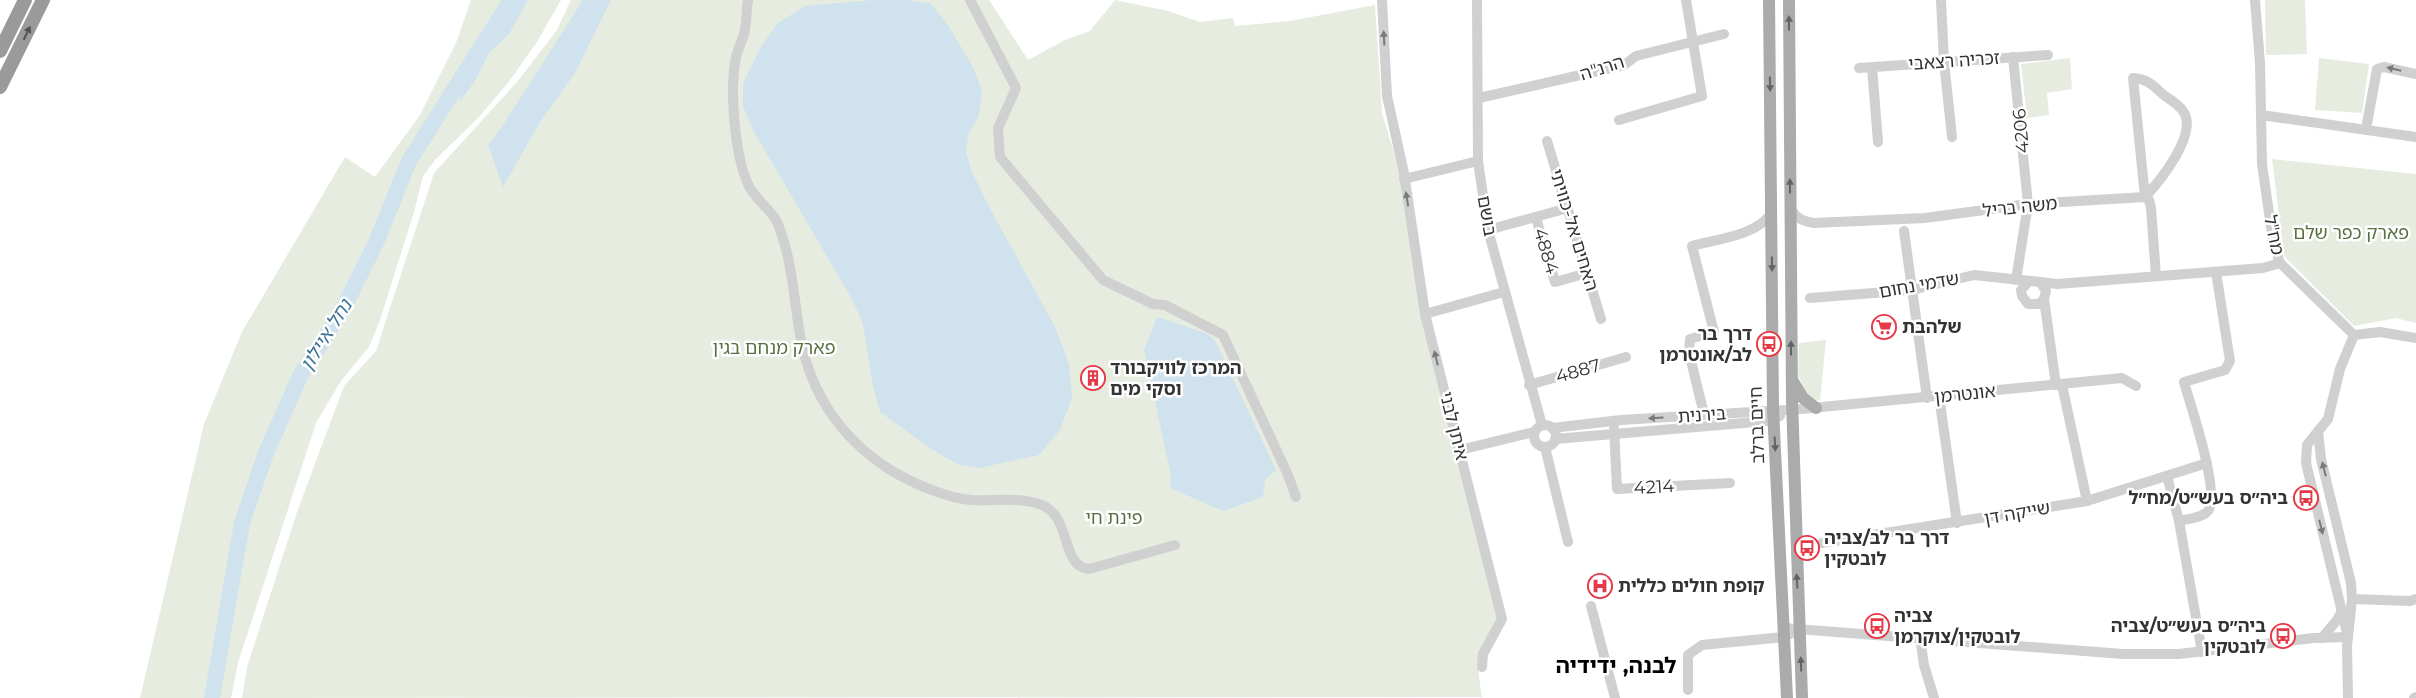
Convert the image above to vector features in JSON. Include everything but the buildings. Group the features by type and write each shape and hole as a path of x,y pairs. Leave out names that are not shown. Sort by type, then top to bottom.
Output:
{"highway":[{"path":"0,51 25,0"},
{"path":"0,87 43,0"}],"main road":[{"name":"חיים ברלב","path":"1769,0 1774,414 1787,698"},
{"name":"חיים ברלב","path":"1789,0 1792,410 1802,698"},
{"path":"1792,380 1802,398 1816,408"}],"street":[{"path":"748,0 745,33 735,62 733,92 741,167 748,186 775,218 791,268 800,339 806,365 829,412 848,436 888,468 930,489 968,500 1021,501 1046,507 1058,519 1073,560 1081,568 1089,569 1175,545"},
{"path":"970,0 1016,88 998,128 1000,157 1103,280 1153,304 1165,305 1223,334 1288,475 1296,497"},
{"name":"איתן לבני","path":"1382,0 1387,96 1404,179 1425,314 1502,619 1483,654 1482,667"},
{"name":"בושם","path":"1477,0 1478,161 1488,230 1541,431"},
{"path":"1619,120 1702,96 1686,0"},
{"path":"1941,0 1944,62 1952,137"},
{"name":"מח\"ל","path":"2255,0 2260,63 2263,174 2273,241 2280,263 2354,335"},
{"name":"הרנ\"ה","path":"1478,98 1624,65 1636,56 1724,34"},
{"name":"זכריה רצאבי","path":"1859,68 2048,55"},
{"name":"4206","path":"2013,57 2028,204 2016,280"},
{"path":"1872,67 1878,142"},
{"path":"2366,129 2375,74 2380,67 2416,74"},
{"path":"2133,78 2146,79 2184,112 2187,125 2187,136 2158,184 2144,197 2133,78"},
{"path":"2261,115 2416,137"},
{"name":"האחים אל-כוויתי","path":"1547,141 1601,319"},
{"path":"1404,179 1478,161"},
{"path":"2144,197 2149,200 2156,276"},
{"name":"משה בריל","path":"1814,223 1924,218 2028,204 2144,197"},
{"path":"1790,205 1798,218 1814,223"},
{"path":"1488,230 1568,208"},
{"path":"1704,414 1688,353 1690,339 1714,332 1692,246 1755,228 1771,214"},
{"name":"4884","path":"1536,218 1555,282 1587,273"},
{"path":"1791,239 1802,228 1814,223"},
{"path":"1755,228 1772,237"},
{"path":"1904,231 1926,398"},
{"name":"שדמי נחום","path":"1810,298 1912,290 1974,275 2057,284 2263,268 2280,263"},
{"path":"2179,521 2201,516 2208,511 2210,504 2207,463 2184,382 2225,370 2230,361 2216,272"},
{"path":"2028,282 2021,290 2024,302 2032,305 2039,304 2044,299"},
{"path":"2040,282 2046,291 2044,299 2059,385 2087,501"},
{"path":"1425,314 1504,292"},
{"path":"2348,637 2306,463 2308,445 2328,419 2340,370 2354,335 2380,332 2416,338"},
{"name":"4887","path":"1530,385 1626,357"},
{"name":"אונטרמן","path":"1792,410 2122,378 2136,386"},
{"path":"1939,396 1957,523"},
{"name":"בירנית","path":"1556,440 1774,414 1792,410"},
{"name":"בירנית","path":"1461,453 1541,431 1614,421 1704,414 1774,414"},
{"name":"4214","path":"1614,421 1617,489 1730,483"},
{"path":"1541,431 1555,433 1556,440 1551,446 1545,448 1537,444 1541,431"},
{"path":"2318,431 2321,459 2349,570 2352,599 2348,637 2348,698"},
{"path":"1545,448 1568,542"},
{"name":"שייקה דן","path":"1822,543 2087,501 2207,463"},
{"path":"2167,476 2179,521 2202,652"},
{"path":"2352,599 2410,601 2416,599"},
{"path":"1591,606 1615,698"},
{"path":"2322,638 2342,611"},
{"path":"1688,690 1688,655 1702,645 1800,629 2122,654 2202,652 2322,638 2348,637"},
{"path":"1920,637 1924,665 1934,698"}],"green space":[{"path":"471,0 561,0 537,42 508,83 478,118 436,159 423,176 414,212 379,323 369,347 341,381 316,423 238,663 231,698 140,698 204,424 242,332 345,157 375,177 420,115 456,43"},
{"name":"פארק מנחם בגין","path":"571,0 989,0 1028,60 1067,39 1090,31 1115,0 1168,11 1200,22 1233,18 1235,26 1290,21 1375,5 1382,113 1402,179 1421,314 1499,619 1486,639 1480,656 1479,673 1482,697 242,698 247,667 297,512 344,386 376,351 434,173 517,82 557,30"},
{"path":"2265,0 2305,0 2307,54 2266,55"},
{"path":"2070,58 2072,89 2047,93 2049,115 2027,118 2021,64"},
{"path":"2319,58 2369,64 2362,113 2315,110"},
{"name":"פארק כפר שלם","path":"2272,159 2416,174 2416,323 2396,318 2354,326 2284,256"},
{"path":"1826,340 1820,401 1809,397 1798,376 1799,343"}],"water":[{"path":"517,0 528,0 509,34 489,53 475,81 460,101 461,84 503,27"},
{"path":"583,0 611,0 575,73 542,119 503,187 488,145 503,125"},
{"path":"873,0 906,0 930,3 948,25 973,67 982,91 979,115 968,135 966,153 972,172 1055,327 1069,364 1072,398 1060,430 1039,455 979,468 959,465 930,448 880,412 873,386 863,324 853,301 753,130 743,106 743,83 761,47 778,23 805,6"},
{"path":"1157,317 1208,334 1215,341 1276,470 1265,480 1263,497 1223,511 1170,488 1171,476 1144,350"}],"waterway":[{"name":"נחל איילון","path":"212,698 242,523 266,453 300,376 343,309 375,245 409,161 511,0"}],"place":[{"name":"שלהבת","path":"1884,327"},
{"name":"דרך בר לב/אונטרמן","path":"1769,344"},
{"name":"המרכז לוויקבורד וסקי מים","path":"1093,378"},
{"name":"ביה״ס בעש״ט/מח״ל","path":"2306,498"},
{"name":"דרך בר לב/צביה לובטקין","path":"1807,548"},
{"name":"קופת חולים כללית","path":"1600,586"},
{"name":"צביה לובטקין/צוקרמן","path":"1877,626"},
{"name":"ביה״ס בעש״ט/צביה לובטקין","path":"2283,636"}],"district":[{"name":"לבנה, ידידיה","path":"1616,665"}],"park label":[{"name":"פינת חי","path":"1114,518"}]}
